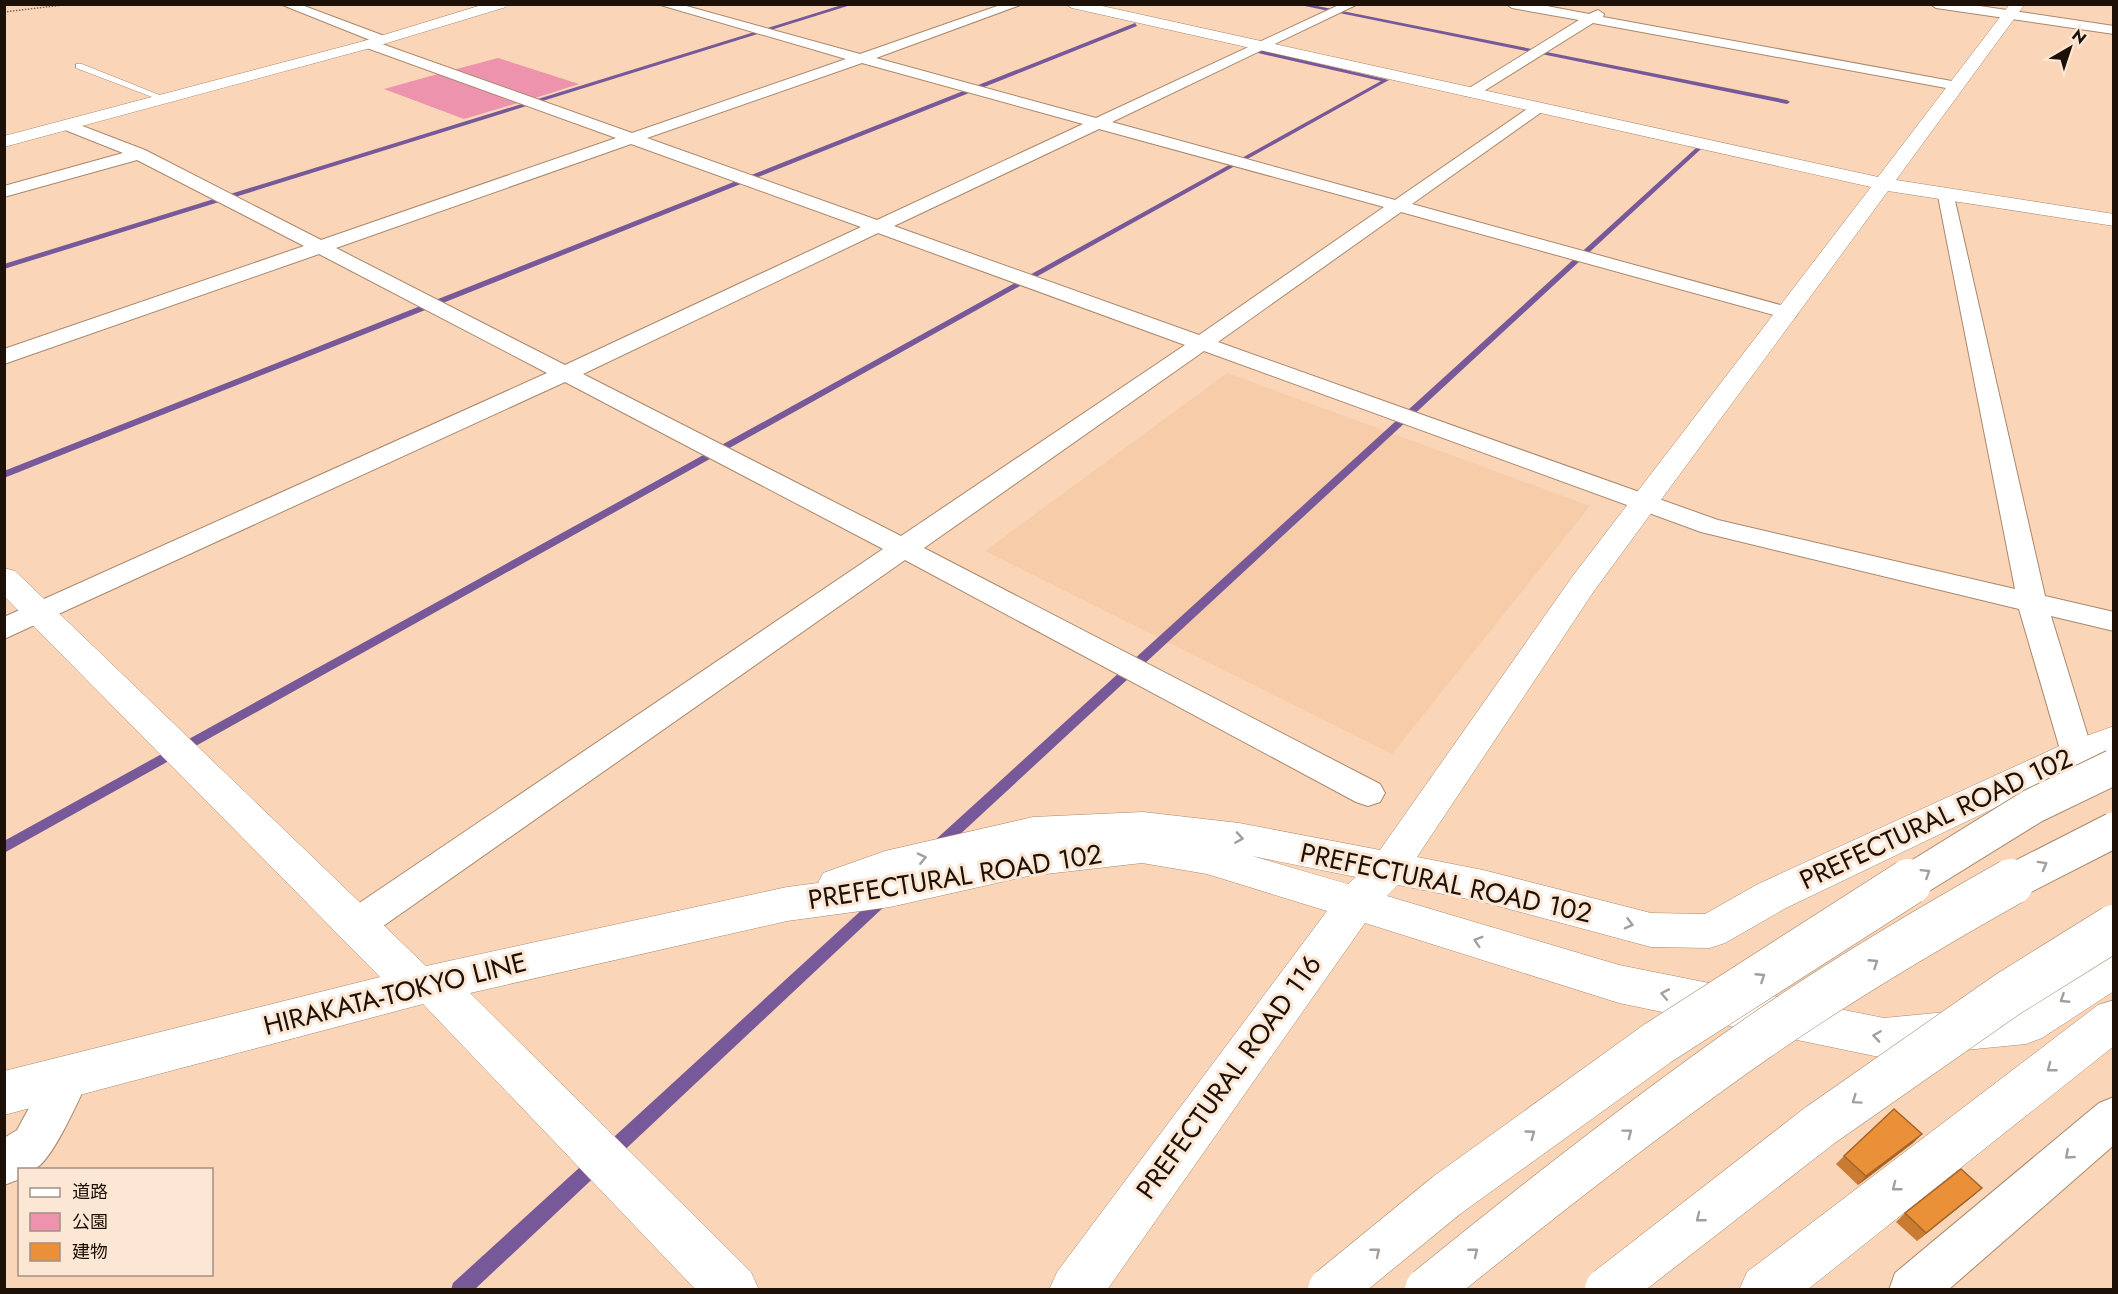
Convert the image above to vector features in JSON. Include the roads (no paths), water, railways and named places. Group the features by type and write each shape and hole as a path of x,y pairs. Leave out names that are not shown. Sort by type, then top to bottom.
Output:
{"main road":[{"path":"4,142 376,42 501,4"},
{"path":"1072,4 1883,184 1947,196 2114,220"},
{"name":"PREFECTURAL ROAD 116","path":"1075,1290 1356,903 1388,869 1583,584 2013,10"},
{"path":"4,578 356,925 424,984 733,1290"},
{"name":"PREFECTURAL ROAD 102","path":"787,904 885,867 1033,832 1143,827 1239,838 1484,886 1652,930 1710,931 1772,896 2095,760 2114,739"},
{"path":"1331,1290 1447,1194 1658,1043 1855,916 2033,806 2095,760"},
{"path":"1428,1290 1538,1199 1732,1055 1920,933 2070,850 2114,830"},
{"name":"PREFECTURAL ROAD 102","path":"787,904 890,891 1028,860 1142,849 1207,858 1620,984 1884,1038 2026,1024 2114,968"},
{"name":"HIRAKATA-TOKYO LINE","path":"4,1092 68,1078 424,984 787,904"},
{"path":"1608,1290 1819,1126 2008,994 2114,928"},
{"path":"1765,1290 2114,1019"}],"street":[{"path":"286,4 376,42 631,139 1710,526 2114,622"},
{"path":"4,357 1017,4"},
{"path":"4,629 880,228 1352,4"},
{"path":"1512,4 1957,86"},
{"path":"1471,93 1613,4"},
{"path":"1936,4 2013,10 2114,30"},
{"path":"670,5 860,60 1788,313"},
{"path":"356,925 1200,344 1538,108"},
{"path":"66,125 139,154 320,247 903,548 1368,794"},
{"path":"4,192 139,154"},
{"path":"1947,196 2032,603 2095,760"},
{"path":"4,1164 32,1145 68,1078"},
{"path":"1912,1290 2114,1117"}],"lane":[{"path":"78,66 163,99"}],"waterway":[{"path":"4,267 852,4"},
{"path":"1297,4 1787,102"},
{"path":"4,475 1135,25"},
{"path":"4,848 1386,80 1260,52"},
{"path":"938,846 1698,149"},
{"path":"609,1153 882,900"},
{"path":"460,1290 596,1164"}]}
